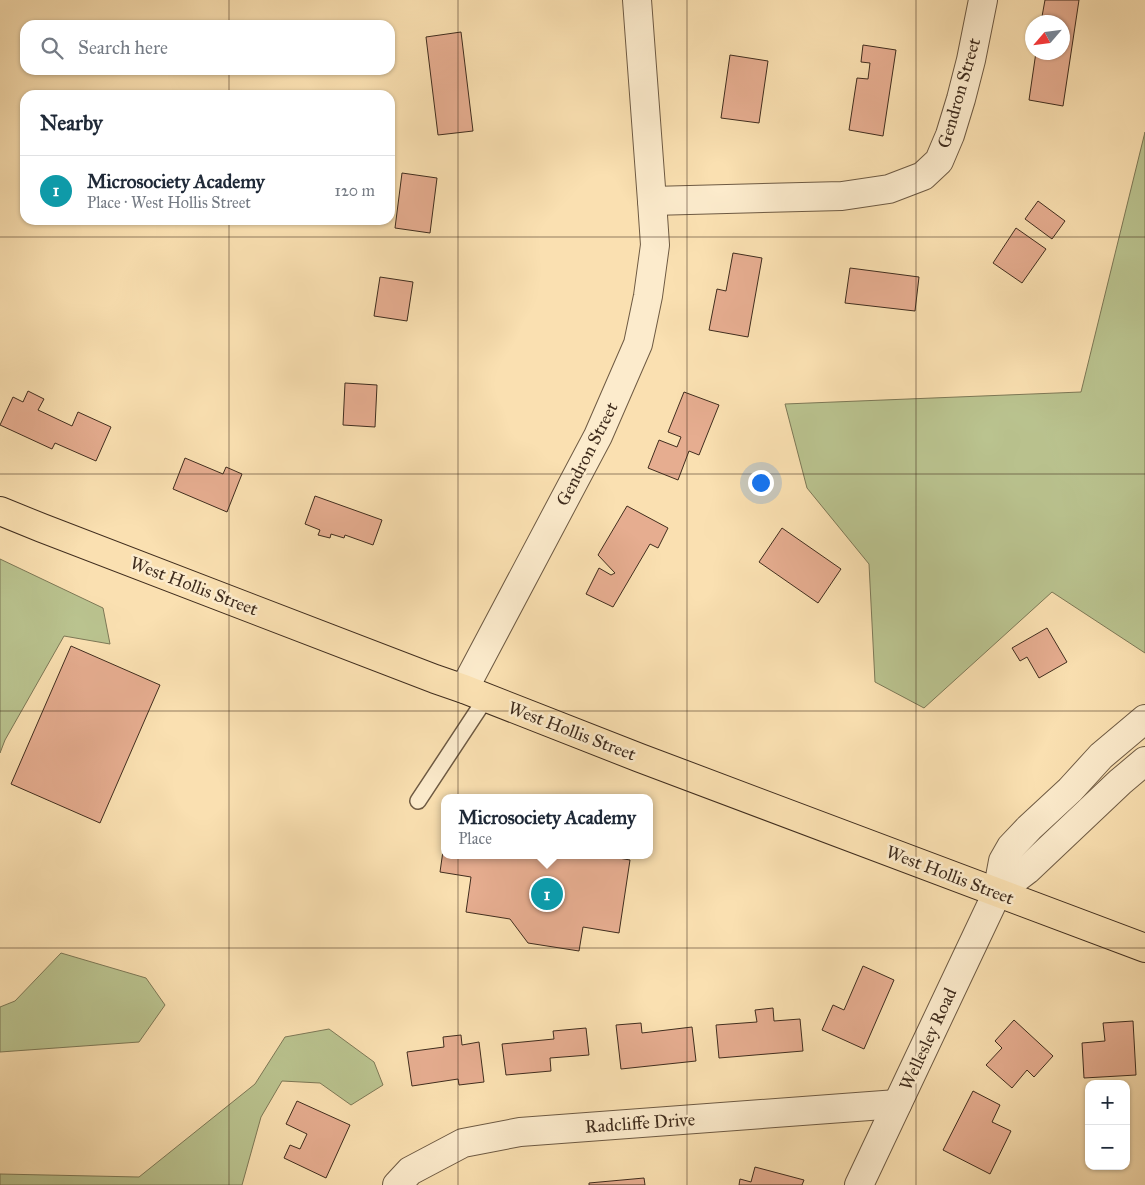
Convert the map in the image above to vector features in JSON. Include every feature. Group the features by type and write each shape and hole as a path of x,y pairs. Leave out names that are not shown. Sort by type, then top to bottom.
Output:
{"main road":[{"name":"West Hollis Street","path":"0,511 435,680 1145,948"}],"street":[{"name":"Gendron Street","path":"475,694 598,436 638,344 648,296 655,245 637,0"},
{"name":"Gendron Street","path":"652,201 842,196 889,189 923,176 939,161 950,135 971,60 983,0"},
{"path":"997,893 1003,860 1011,847 1102,756 1145,719"},
{"path":"997,893 1016,880 1145,761"},
{"name":"Wellesley Road","path":"860,1185 997,893"},
{"name":"Radcliffe Drive","path":"396,1185 410,1172 463,1143 520,1132 897,1104"}],"lane":[{"path":"418,802 475,694"}],"green space":[{"path":"1145,132 1145,653 1052,592 924,708 875,682 869,564 807,488 785,404 1081,392"},
{"path":"0,559 103,608 110,644 64,636 5,740 0,753"},
{"path":"61,953 146,978 165,1005 139,1042 0,1052 0,1007 15,1001"},
{"path":"329,1029 374,1062 383,1085 351,1105 320,1083 282,1081 261,1117 242,1185 0,1185 0,1174 139,1177 255,1084 285,1037"}],"building":[{"path":"1045,0 1079,0 1070,60 1070,15 1042,15"},
{"path":"461,32 473,131 438,135 426,37"},
{"path":"863,45 896,50 883,136 849,130 857,78 868,79 870,63 861,62"},
{"path":"730,55 768,61 759,123 721,118"},
{"path":"1035,60 1070,60 1063,106 1029,100"},
{"path":"402,173 437,178 430,233 395,228"},
{"path":"1038,201 1065,221 1052,239 1025,219"},
{"path":"1016,228 1046,249 1022,283 993,263"},
{"path":"733,253 762,258 748,337 709,330 717,289 726,291"},
{"path":"850,268 919,277 915,311 845,303"},
{"path":"380,277 413,282 407,321 374,316"},
{"path":"345,383 377,385 375,427 343,425"},
{"path":"28,391 44,399 38,410 72,426 78,412 111,427 96,461 55,443 52,449 0,425 13,397 23,402"},
{"path":"684,392 719,405 699,455 689,451 678,480 648,468 659,440 677,447 681,437 668,432"},
{"path":"185,458 223,474 226,467 242,474 227,512 173,489"},
{"path":"315,496 382,520 373,545 345,535 344,538 331,534 330,538 318,535 320,530 305,524"},
{"path":"627,506 668,528 658,548 650,544 613,607 586,594 599,568 611,575 615,573 598,555"},
{"path":"782,528 841,569 818,603 759,562"},
{"path":"1047,628 1067,662 1039,678 1027,657 1020,661 1012,648"},
{"path":"71,646 160,685 100,823 11,784"},
{"path":"442,859 630,860 619,933 583,927 579,951 528,943 510,919 466,912 471,877 440,872"},
{"path":"863,966 894,980 864,1049 822,1030 833,1005 844,1010"},
{"path":"773,1008 774,1021 800,1019 803,1051 719,1058 716,1025 757,1022 755,1010"},
{"path":"1014,1020 1053,1056 1034,1077 1027,1070 1012,1088 986,1065 1002,1048 995,1041"},
{"path":"1133,1021 1136,1075 1084,1078 1082,1043 1105,1041 1103,1023"},
{"path":"641,1023 642,1033 692,1027 696,1061 621,1069 616,1025"},
{"path":"586,1028 589,1055 550,1058 551,1071 506,1075 502,1044 554,1039 553,1031"},
{"path":"461,1035 462,1045 479,1042 484,1082 459,1085 458,1079 412,1086 407,1052 444,1047 443,1037"},
{"path":"973,1091 1000,1105 992,1122 1011,1131 990,1174 943,1150"},
{"path":"297,1101 350,1125 326,1178 284,1158 290,1145 300,1149 307,1134 286,1124"},
{"path":"755,1167 804,1180 802,1185 739,1185 740,1179 751,1182"},
{"path":"644,1178 645,1185 589,1185 589,1183"}],"place":[{"name":"Microsociety Academy","path":"547,894"}]}
